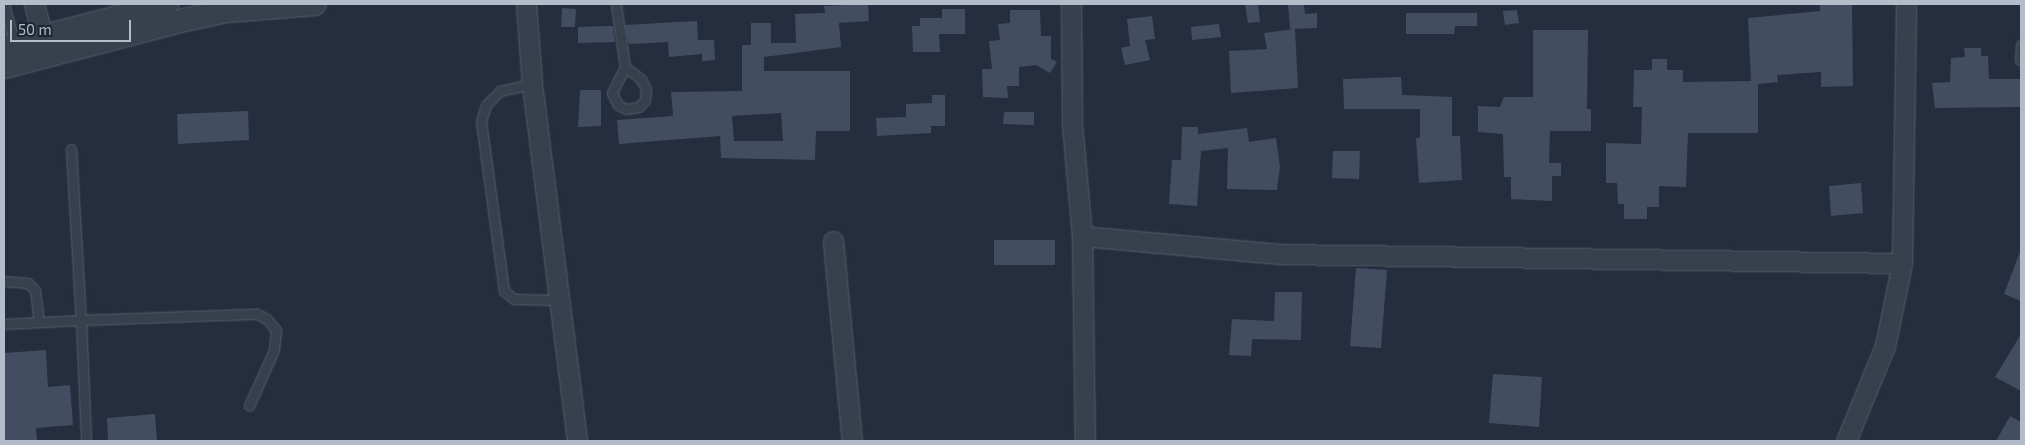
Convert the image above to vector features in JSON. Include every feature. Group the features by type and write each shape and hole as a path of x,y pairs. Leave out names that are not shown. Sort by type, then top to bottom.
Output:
{"street":[{"path":"34,4 43,37"},
{"path":"9,46 167,4"},
{"path":"4,67 184,20 227,12 315,4"},
{"path":"526,4 532,84 577,441"},
{"path":"1071,4 1072,124 1082,236 1085,441"},
{"path":"1846,441 1885,346 1902,263 1906,4"},
{"path":"1082,236 1281,254 1902,263"},
{"path":"833,241 852,441"}],"lane":[{"path":"4,4 9,46"},
{"path":"616,4 625,67 613,86 614,98 626,108 639,107 647,95 646,89 641,79 625,67"},
{"path":"2020,60 2021,45"},
{"path":"532,84 500,91 486,105 481,121 504,291 514,300 559,300"},
{"path":"71,149 86,441"},
{"path":"4,281 28,283 34,290 39,321"},
{"path":"4,324 39,321 257,314 267,319 276,330 274,350 249,406"}],"building":[{"path":"868,4 869,21 839,23 841,47 764,57 764,71 850,71 850,131 816,131 815,160 721,158 720,136 619,144 617,120 673,116 671,92 742,91 742,45 751,45 751,23 771,23 771,43 796,43 795,14 825,13 824,6","holes":["781,113 783,141 734,141 732,116"]},
{"path":"1245,4 1258,4 1260,22 1248,23"},
{"path":"1304,4 1305,14 1317,13 1317,28 1290,29 1288,5"},
{"path":"1820,5 1852,5 1853,86 1821,87 1821,72 1777,75 1778,82 1758,84 1758,133 1688,133 1686,187 1659,186 1659,207 1647,207 1647,219 1624,219 1624,204 1618,204 1617,183 1606,183 1606,143 1641,144 1642,107 1633,107 1634,70 1652,70 1652,59 1667,59 1667,70 1683,70 1683,82 1751,81 1748,18 1820,11"},
{"path":"562,8 576,9 575,27 561,27"},
{"path":"942,9 965,9 965,34 939,34 940,52 913,52 912,26 920,26 920,18 942,18"},
{"path":"1010,10 1040,10 1041,36 1051,36 1051,59 1057,62 1050,73 1036,65 1019,67 1019,86 1007,86 1008,98 983,97 982,69 992,69 989,41 1000,40 998,24 1010,23"},
{"path":"1517,10 1519,23 1505,25 1503,11"},
{"path":"1406,13 1477,13 1477,26 1455,26 1454,34 1406,34"},
{"path":"1152,16 1155,39 1145,40 1150,60 1125,65 1121,48 1130,46 1127,19"},
{"path":"697,21 698,40 714,40 715,60 702,61 702,54 669,57 668,42 630,44 628,42 625,25"},
{"path":"1219,24 1221,37 1192,40 1191,27"},
{"path":"613,26 615,42 578,43 578,27"},
{"path":"1295,29 1298,88 1231,93 1229,51 1267,49 1264,33"},
{"path":"1533,30 1588,30 1587,109 1591,109 1591,131 1550,131 1549,163 1561,163 1561,176 1552,176 1552,201 1511,199 1511,177 1504,177 1503,134 1478,132 1478,106 1500,107 1504,97 1533,97"},
{"path":"1964,48 1981,48 1981,56 1988,56 1989,79 2021,79 2021,107 1935,108 1932,83 1950,82 1951,58 1965,57"},
{"path":"1401,77 1402,95 1452,97 1452,136 1460,136 1462,180 1419,183 1416,138 1420,138 1420,109 1344,109 1343,79"},
{"path":"580,90 601,90 601,126 578,127"},
{"path":"932,95 945,95 945,126 931,126 931,133 877,136 876,118 906,117 906,104 932,103"},
{"path":"248,111 249,140 178,144 177,114"},
{"path":"1004,112 1034,112 1034,125 1003,124"},
{"path":"1182,127 1198,127 1198,134 1247,128 1249,142 1276,138 1280,166 1277,190 1227,189 1228,148 1201,151 1197,206 1169,204 1172,160 1181,160"},
{"path":"1333,151 1360,151 1359,179 1332,178"},
{"path":"1861,183 1863,213 1831,216 1829,186"},
{"path":"994,240 1055,240 1055,265 994,265"},
{"path":"2021,252 2021,301 2004,294"},
{"path":"1356,268 1387,270 1381,348 1350,346"},
{"path":"1275,292 1302,292 1301,340 1252,339 1251,356 1229,355 1232,319 1274,321"},
{"path":"2021,334 2021,391 1995,377"},
{"path":"46,350 48,387 70,385 73,425 36,428 37,441 4,441 4,353"},
{"path":"1493,374 1542,377 1539,427 1489,423"},
{"path":"155,414 157,441 108,441 107,418"},
{"path":"2010,416 2021,422 2021,441 1996,441"}]}
